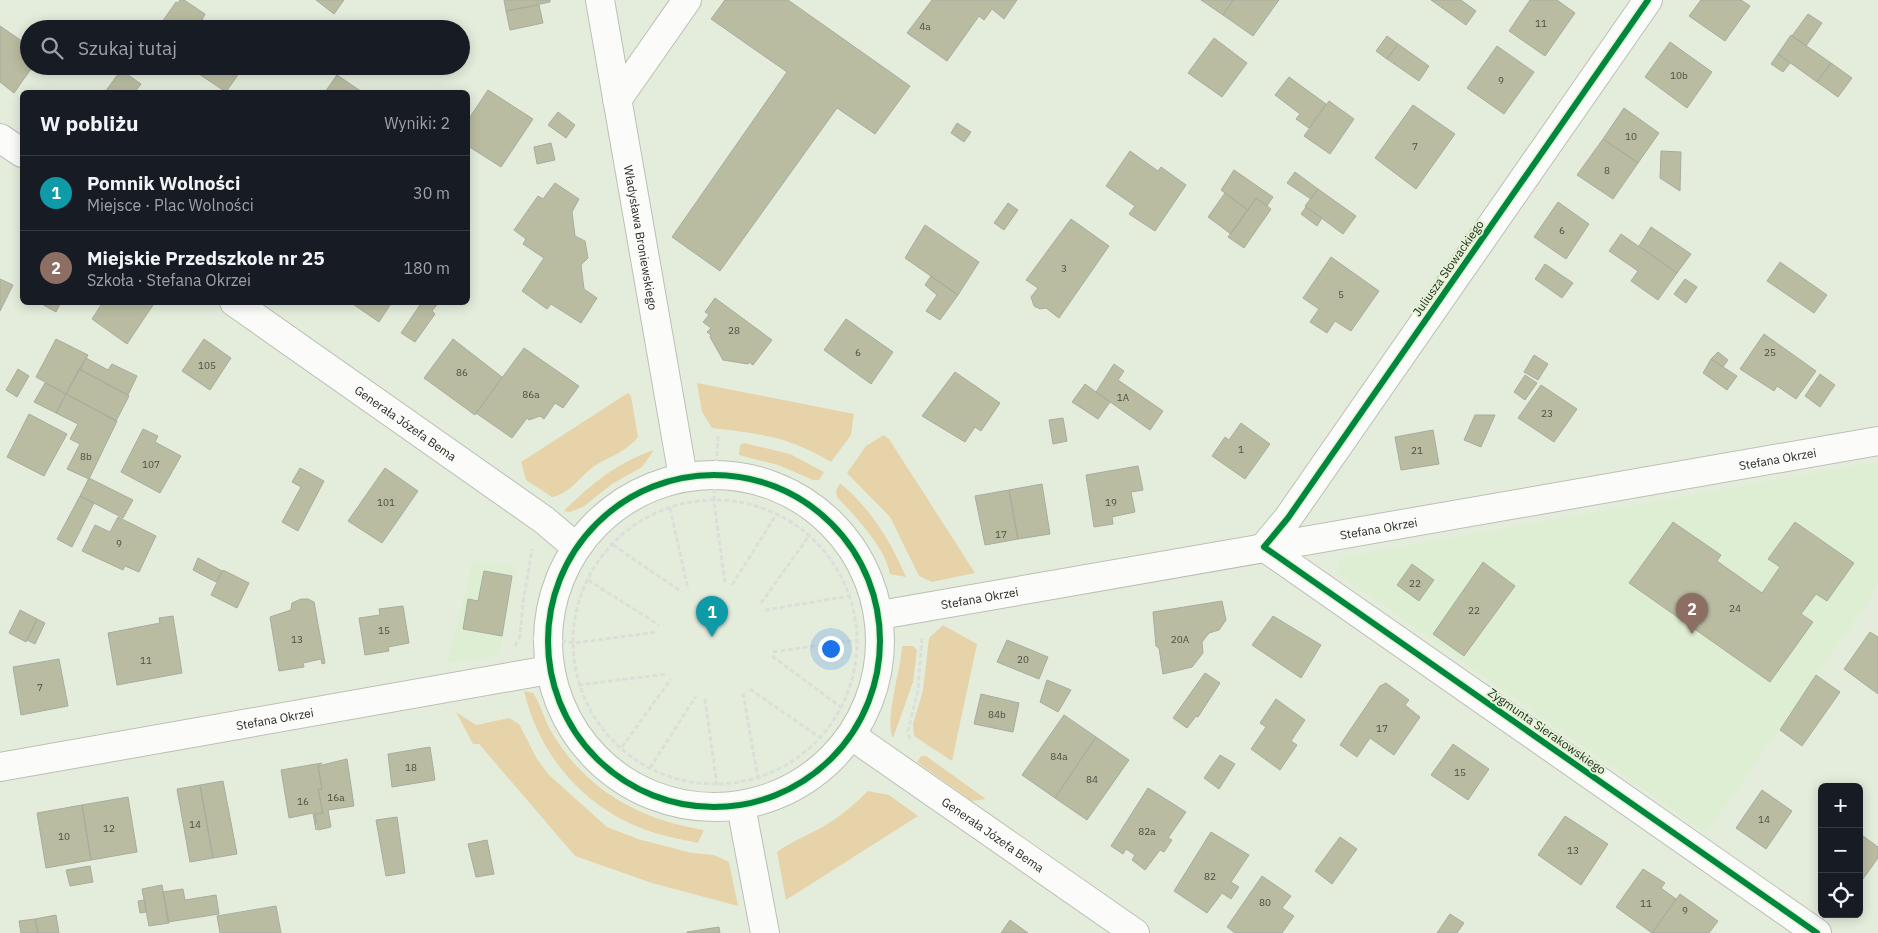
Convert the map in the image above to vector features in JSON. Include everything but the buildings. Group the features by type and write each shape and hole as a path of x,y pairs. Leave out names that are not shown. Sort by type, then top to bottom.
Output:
{"street":[{"name":"Władysława Broniewskiego","path":"600,0 683,477"},
{"path":"618,100 687,0"},
{"name":"Juliusza Słowackiego","path":"1264,547 1293,511 1648,0"},
{"path":"0,138 20,152"},
{"name":"Generała Józefa Bema","path":"238,305 544,520 576,547"},
{"name":"Stefana Okrzei","path":"880,614 1878,441"},
{"path":"683,477 715,490 758,480 790,494 818,510 860,559 880,614 875,687 852,736 818,772 785,790 742,806 712,808 683,805 641,790 607,769 585,746 566,719 549,670 549,640 554,606 562,577 576,547 595,523 621,502 653,486 683,477"},
{"name":"Zygmunta Sierakowskiego","path":"1264,547 1817,933"},
{"name":"Stefana Okrzei","path":"0,767 549,670"},
{"name":"Generała Józefa Bema","path":"852,736 1135,933"},
{"path":"742,806 765,933"}],"path":[{"path":"718,436 715,490 725,583"},
{"path":"715,490 739,502 788,520 809,536 828,556 846,585 850,596 856,619 858,654 842,709 802,756 758,779 717,785 692,784 650,768 622,747 596,721 578,684 574,643 583,588 603,554 636,524 715,490"},
{"path":"670,508 688,589"},
{"path":"732,585 776,515"},
{"path":"761,603 809,536"},
{"path":"514,648 520,636 532,542"},
{"path":"613,545 682,592"},
{"path":"588,580 659,626"},
{"path":"765,610 850,596"},
{"path":"912,743 908,730 918,690 923,630"},
{"path":"574,643 657,632"},
{"path":"842,709 773,654 857,640"},
{"path":"578,684 667,674"},
{"path":"622,747 671,679"},
{"path":"750,689 819,737"},
{"path":"743,693 758,779"},
{"path":"650,768 696,696"},
{"path":"705,699 717,785"}],"shaded area":[{"path":"697,383 854,414 851,435 831,462 787,441 746,432 712,428 702,412"},
{"path":"628,393 631,396 638,437 634,442 619,453 596,465 570,488 558,495 552,497 526,480 521,462"},
{"path":"884,435 889,439 975,573 932,582 919,576 890,517 847,473 866,446"},
{"path":"744,443 790,454 824,472 819,480 813,480 778,465 739,455 740,445"},
{"path":"654,450 642,467 612,484 583,507 570,512 564,511 584,492 617,467"},
{"path":"1874,462 1878,465 1878,587 1706,833 1336,572 1340,558"},
{"path":"840,483 861,503 879,526 906,577 890,574 876,543 837,497 836,491"},
{"path":"473,561 516,567 502,644 495,656 447,663"},
{"path":"943,625 977,644 952,761 914,736 913,724 923,690 929,638"},
{"path":"902,646 913,646 917,650 913,682 893,738 890,719"},
{"path":"524,691 533,693 546,722 564,751 580,770 597,785 636,810 680,825 704,830 698,843 665,836 623,820 602,808 584,793 567,776 553,757 531,714"},
{"path":"456,712 476,725 509,718 519,724 537,759 548,774 607,827 638,839 692,853 714,855 729,862 738,906 652,883 575,856 479,744 473,744"},
{"path":"921,756 926,756 986,799 972,801 917,762"},
{"path":"868,791 889,795 918,816 786,900 777,852 834,820"}],"cycle path":[{"path":"1648,0 1288,518 1264,547 1817,933"},
{"path":"714,475 746,478 777,488 806,503 831,524 852,549 867,578 877,609 880,641 877,673 867,704 852,733 831,758 806,779 777,794 746,804 714,807 682,804 651,794 622,779 597,758 576,733 561,704 551,673 548,641 551,609 561,578 576,549 597,524 622,503 651,488 682,478 714,475"}],"place":[{"name":"Miejskie Przedszkole nr 25","path":"1692,634"},
{"name":"Pomnik Wolności","path":"712,637"}]}
